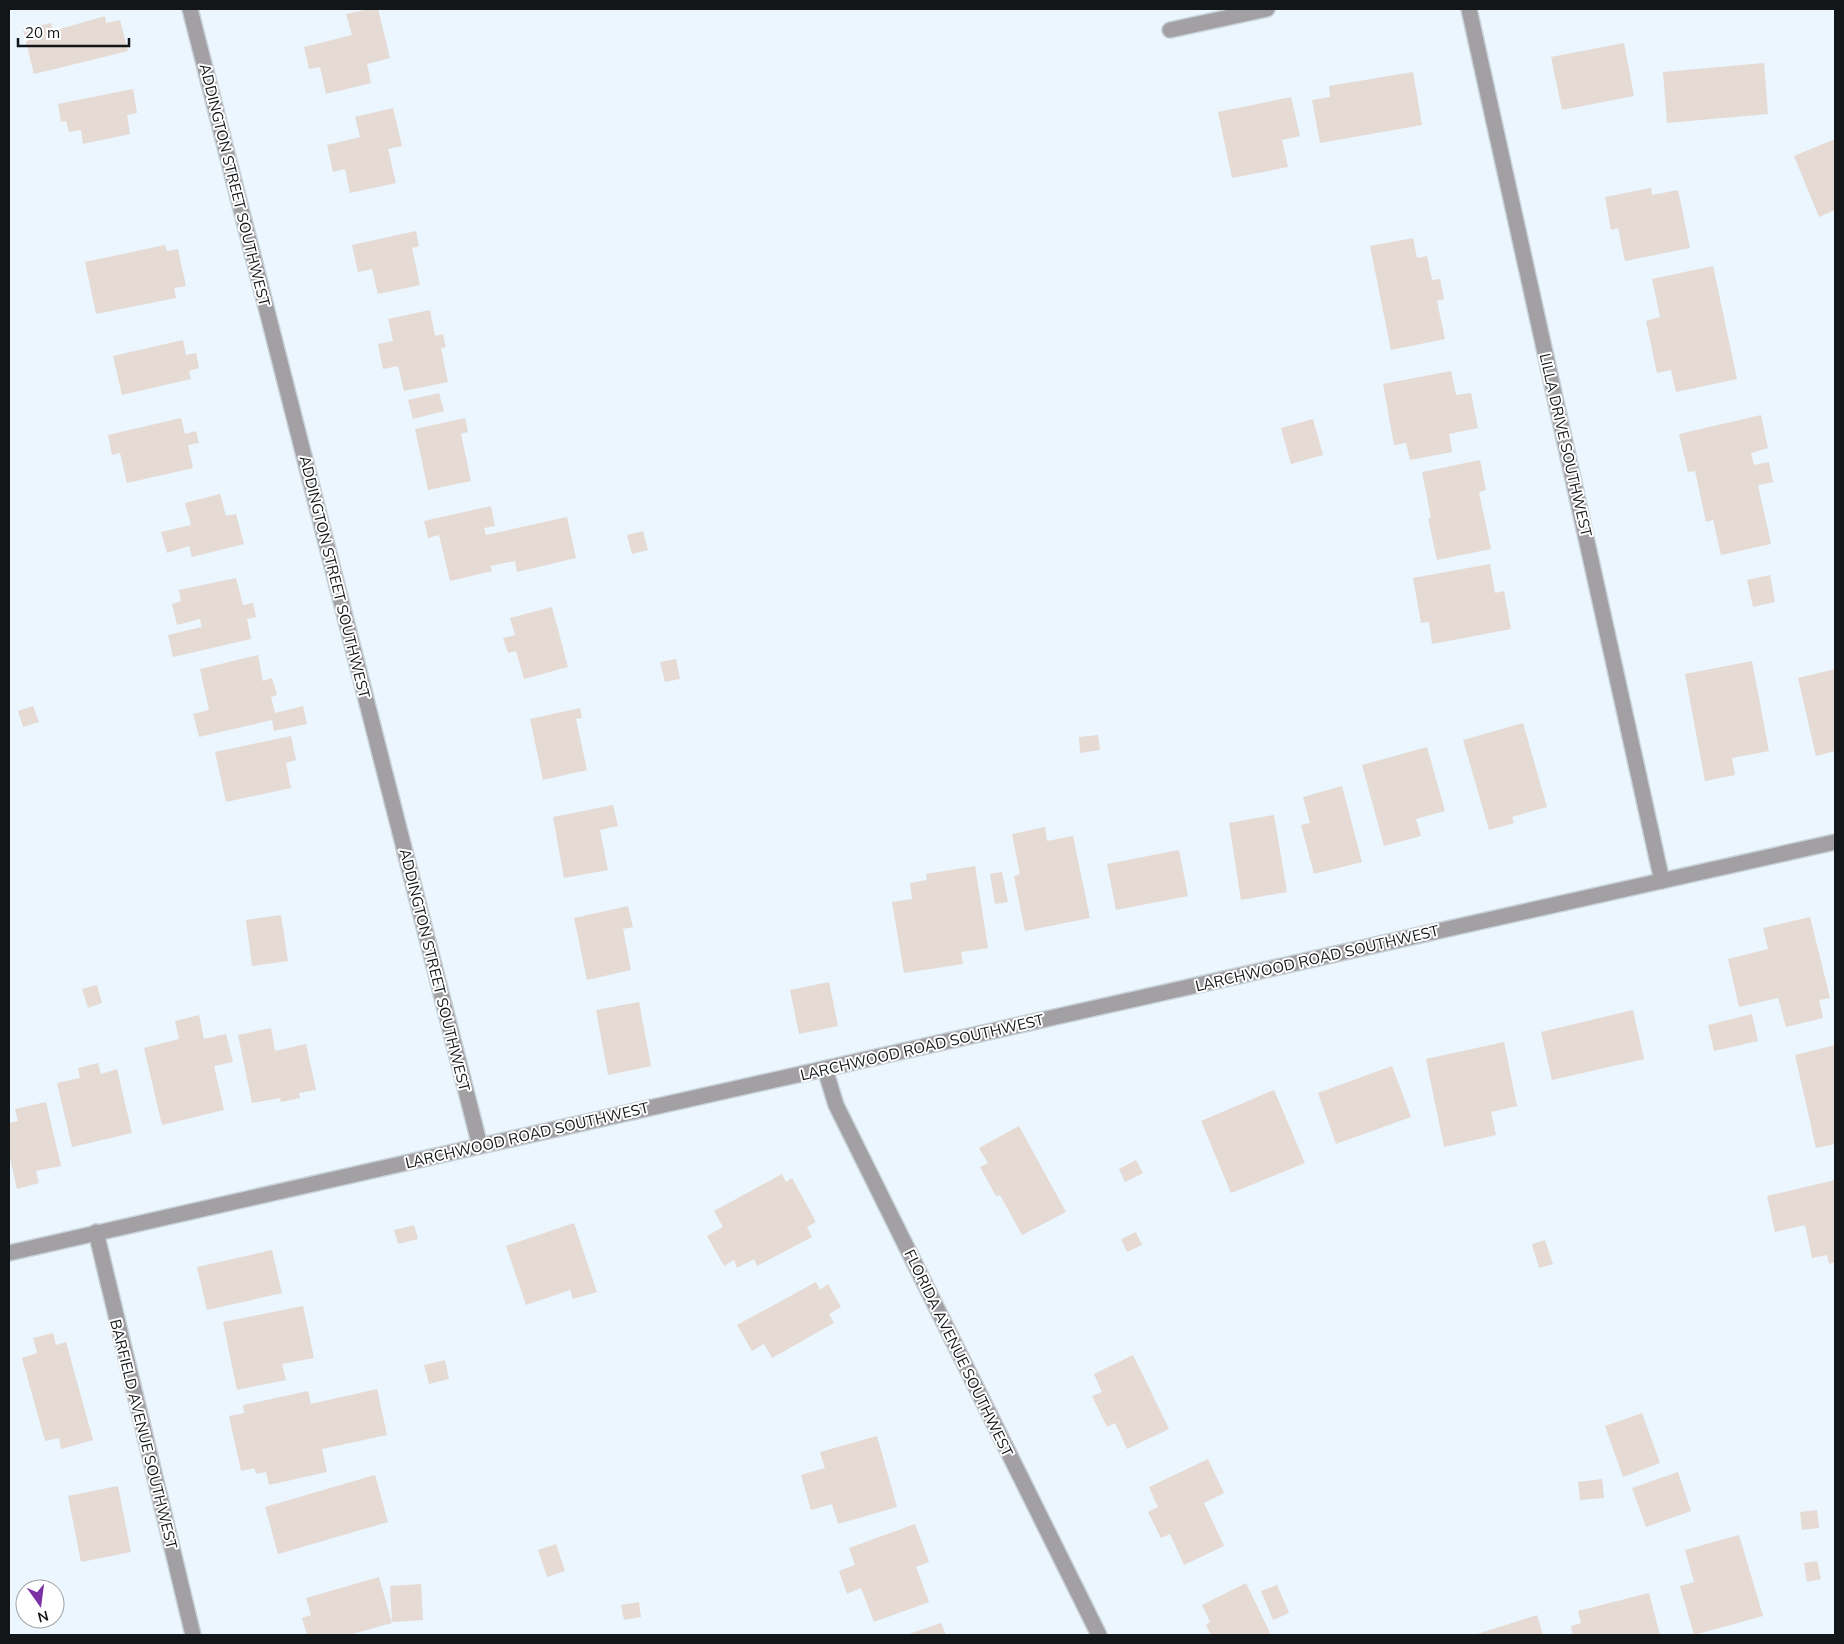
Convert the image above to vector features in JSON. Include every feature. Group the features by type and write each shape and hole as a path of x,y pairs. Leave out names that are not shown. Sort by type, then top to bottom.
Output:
{"street":[{"name":"ADDINGTON STREET SOUTHWEST","path":"190,9 480,1146"},
{"path":"1170,30 1267,9"},
{"name":"LILLA DRIVE SOUTHWEST","path":"1469,9 1662,881"},
{"name":"LARCHWOOD ROAD SOUTHWEST","path":"9,1253 1835,842"},
{"name":"FLORIDA AVENUE SOUTHWEST","path":"825,1069 836,1105 1099,1635"},
{"name":"BARFIELD AVENUE SOUTHWEST","path":"96,1232 193,1635"}],"building":[{"path":"378,9 390,58 367,64 371,83 326,94 320,67 309,69 304,47 352,35 346,14"},
{"path":"105,16 106,23 120,20 128,51 34,74 23,30 51,23 53,31"},
{"path":"1624,43 1634,96 1562,110 1551,57"},
{"path":"1764,63 1768,114 1667,123 1663,72"},
{"path":"1413,72 1422,125 1320,143 1312,100 1330,97 1329,86"},
{"path":"133,89 137,113 127,115 130,134 83,144 81,130 69,132 66,121 61,122 58,104"},
{"path":"1291,97 1300,136 1282,140 1288,167 1232,178 1218,112"},
{"path":"393,108 402,146 388,149 396,183 350,193 345,169 333,172 327,145 360,137 355,117"},
{"path":"1835,139 1835,210 1819,217 1794,156"},
{"path":"1651,188 1652,195 1678,190 1690,248 1625,261 1618,228 1611,230 1605,197"},
{"path":"416,231 419,246 412,248 420,285 378,294 372,269 358,272 352,245"},
{"path":"1413,238 1417,258 1427,256 1432,280 1440,279 1444,299 1437,301 1445,339 1391,350 1370,246"},
{"path":"165,245 167,251 178,249 186,286 174,288 176,298 96,314 85,262"},
{"path":"1713,266 1737,379 1676,392 1671,370 1657,373 1646,321 1660,317 1652,279"},
{"path":"430,310 435,336 443,334 446,347 441,348 448,382 404,391 398,366 383,369 378,344 393,341 388,319"},
{"path":"183,340 186,355 196,353 199,368 189,371 191,379 122,395 113,356"},
{"path":"1451,371 1456,395 1471,393 1478,428 1449,434 1452,452 1410,460 1406,443 1394,445 1383,384"},
{"path":"439,393 444,411 413,419 408,400"},
{"path":"1761,415 1768,448 1751,453 1754,465 1769,462 1773,482 1758,485 1771,544 1721,555 1713,520 1706,522 1695,471 1688,472 1679,434"},
{"path":"181,418 185,434 196,431 199,443 188,445 193,468 127,483 120,453 112,455 108,435"},
{"path":"465,418 468,432 461,434 471,481 428,490 415,429"},
{"path":"1313,419 1323,455 1291,464 1281,428"},
{"path":"1480,460 1486,490 1479,492 1491,549 1437,560 1428,518 1431,518 1422,472"},
{"path":"220,494 226,516 236,514 244,544 192,557 189,546 167,553 161,532 191,525 185,503"},
{"path":"491,506 495,526 484,528 486,535 567,517 576,558 517,572 515,561 490,566 492,571 450,581 439,535 428,538 424,521"},
{"path":"643,531 648,550 632,554 627,535"},
{"path":"1490,564 1495,593 1504,591 1511,629 1432,644 1429,622 1421,623 1413,578"},
{"path":"1770,575 1775,602 1753,607 1747,580"},
{"path":"236,578 243,605 253,603 256,617 247,619 251,639 173,657 168,635 202,627 200,619 177,625 172,604 181,601 179,590"},
{"path":"552,607 568,667 524,679 516,651 508,653 503,638 515,635 510,618"},
{"path":"258,655 263,681 272,678 277,695 271,697 275,713 303,706 307,724 274,731 272,720 199,737 193,714 209,710 200,669"},
{"path":"676,659 680,679 665,682 660,662"},
{"path":"1752,661 1769,751 1732,758 1735,775 1705,781 1685,674"},
{"path":"1835,669 1835,751 1816,756 1798,678"},
{"path":"33,706 39,722 23,727 18,711"},
{"path":"580,708 582,718 576,719 587,770 543,780 530,719"},
{"path":"1523,723 1547,807 1512,817 1514,823 1489,830 1463,740"},
{"path":"1098,735 1100,750 1080,753 1079,737"},
{"path":"291,736 296,760 286,763 291,788 226,802 215,752"},
{"path":"1427,747 1445,811 1416,819 1421,836 1384,846 1362,765"},
{"path":"1342,786 1362,862 1314,874 1301,825 1310,823 1303,797"},
{"path":"613,805 618,826 600,830 608,870 564,878 553,817"},
{"path":"1274,815 1287,892 1241,900 1229,823"},
{"path":"1045,827 1047,841 1073,836 1090,918 1025,931 1014,876 1020,874 1012,834"},
{"path":"1179,850 1188,896 1116,910 1107,864"},
{"path":"975,866 988,948 961,952 963,964 904,973 892,902 912,899 910,883 927,880 926,874"},
{"path":"1002,872 1008,902 995,904 990,874"},
{"path":"628,906 633,927 623,929 631,970 587,980 574,918"},
{"path":"281,915 288,961 252,966 246,920"},
{"path":"1810,917 1830,998 1819,1000 1823,1018 1786,1027 1778,998 1739,1007 1728,959 1768,949 1763,928"},
{"path":"829,982 838,1026 799,1034 790,990"},
{"path":"97,985 102,1003 88,1008 82,989"},
{"path":"639,1002 651,1066 608,1075 596,1010"},
{"path":"1633,1010 1644,1059 1552,1080 1541,1032"},
{"path":"1752,1014 1758,1041 1714,1051 1708,1025"},
{"path":"199,1015 204,1039 226,1034 233,1062 214,1066 224,1110 162,1125 144,1048 179,1039 175,1021"},
{"path":"271,1028 275,1051 306,1044 316,1090 299,1093 300,1098 281,1102 280,1098 252,1103 238,1035"},
{"path":"1504,1042 1517,1106 1491,1112 1496,1135 1444,1147 1426,1059"},
{"path":"1835,1045 1835,1144 1816,1148 1795,1055"},
{"path":"98,1063 101,1074 117,1069 132,1133 72,1147 57,1083 80,1078 78,1068"},
{"path":"1392,1066 1411,1117 1336,1144 1318,1093"},
{"path":"1274,1090 1305,1163 1231,1193 1201,1121"},
{"path":"46,1102 61,1166 36,1171 39,1183 17,1189 9,1153 9,1123 18,1121 15,1109"},
{"path":"1019,1126 1066,1212 1022,1235 1000,1195 996,1196 980,1167 988,1163 979,1148"},
{"path":"1136,1160 1143,1173 1125,1182 1119,1169"},
{"path":"782,1174 786,1182 792,1178 816,1222 807,1227 812,1237 757,1266 754,1259 737,1268 734,1260 724,1266 707,1236 723,1227 714,1211"},
{"path":"1835,1180 1835,1262 1829,1264 1827,1255 1812,1258 1805,1225 1775,1232 1767,1196"},
{"path":"574,1223 597,1292 573,1299 570,1290 526,1305 506,1246"},
{"path":"414,1225 418,1239 398,1244 394,1230"},
{"path":"1136,1232 1142,1245 1127,1252 1121,1239"},
{"path":"1545,1240 1553,1264 1539,1268 1532,1244"},
{"path":"272,1250 282,1293 207,1310 197,1267"},
{"path":"816,1282 820,1290 828,1284 841,1307 829,1314 834,1323 772,1358 764,1344 752,1351 737,1325"},
{"path":"303,1306 314,1358 282,1364 286,1380 237,1390 223,1322"},
{"path":"53,1333 56,1345 66,1342 93,1440 61,1449 59,1438 45,1441 22,1358 37,1353 33,1338"},
{"path":"1133,1355 1169,1429 1127,1449 1115,1423 1107,1427 1092,1396 1102,1392 1094,1374"},
{"path":"445,1360 449,1379 429,1384 424,1365"},
{"path":"377,1389 387,1435 322,1449 327,1472 269,1485 266,1472 256,1474 254,1468 241,1471 229,1416 244,1413 243,1405 308,1391 311,1404"},
{"path":"1642,1413 1660,1463 1623,1477 1605,1426"},
{"path":"877,1436 897,1507 838,1524 832,1504 811,1510 801,1475 825,1468 820,1452"},
{"path":"1208,1459 1224,1493 1204,1503 1224,1546 1184,1565 1170,1534 1161,1538 1148,1512 1158,1507 1149,1487"},
{"path":"1678,1472 1691,1511 1646,1527 1632,1488"},
{"path":"375,1475 388,1522 278,1554 265,1507"},
{"path":"1602,1479 1604,1498 1580,1500 1578,1482"},
{"path":"118,1486 131,1552 81,1562 68,1496"},
{"path":"1817,1510 1819,1528 1802,1530 1800,1512"},
{"path":"915,1524 929,1562 916,1567 929,1602 874,1622 861,1588 847,1594 839,1571 855,1565 849,1548"},
{"path":"1739,1535 1763,1616 1694,1635 1680,1586 1694,1582 1685,1550"},
{"path":"556,1544 565,1571 547,1577 538,1550"},
{"path":"1817,1561 1821,1579 1807,1582 1804,1563"},
{"path":"379,1577 392,1623 349,1635 307,1635 302,1618 311,1615 306,1598"},
{"path":"1246,1583 1271,1635 1211,1635 1206,1625 1210,1622 1202,1605"},
{"path":"421,1584 423,1620 392,1622 390,1586"},
{"path":"1277,1585 1289,1613 1273,1620 1261,1591"},
{"path":"1649,1593 1660,1635 1573,1635 1571,1626 1581,1623 1578,1611"},
{"path":"639,1602 641,1617 624,1620 621,1605"},
{"path":"1537,1615 1543,1635 1474,1635"},
{"path":"941,1623 946,1635 906,1635"}]}
